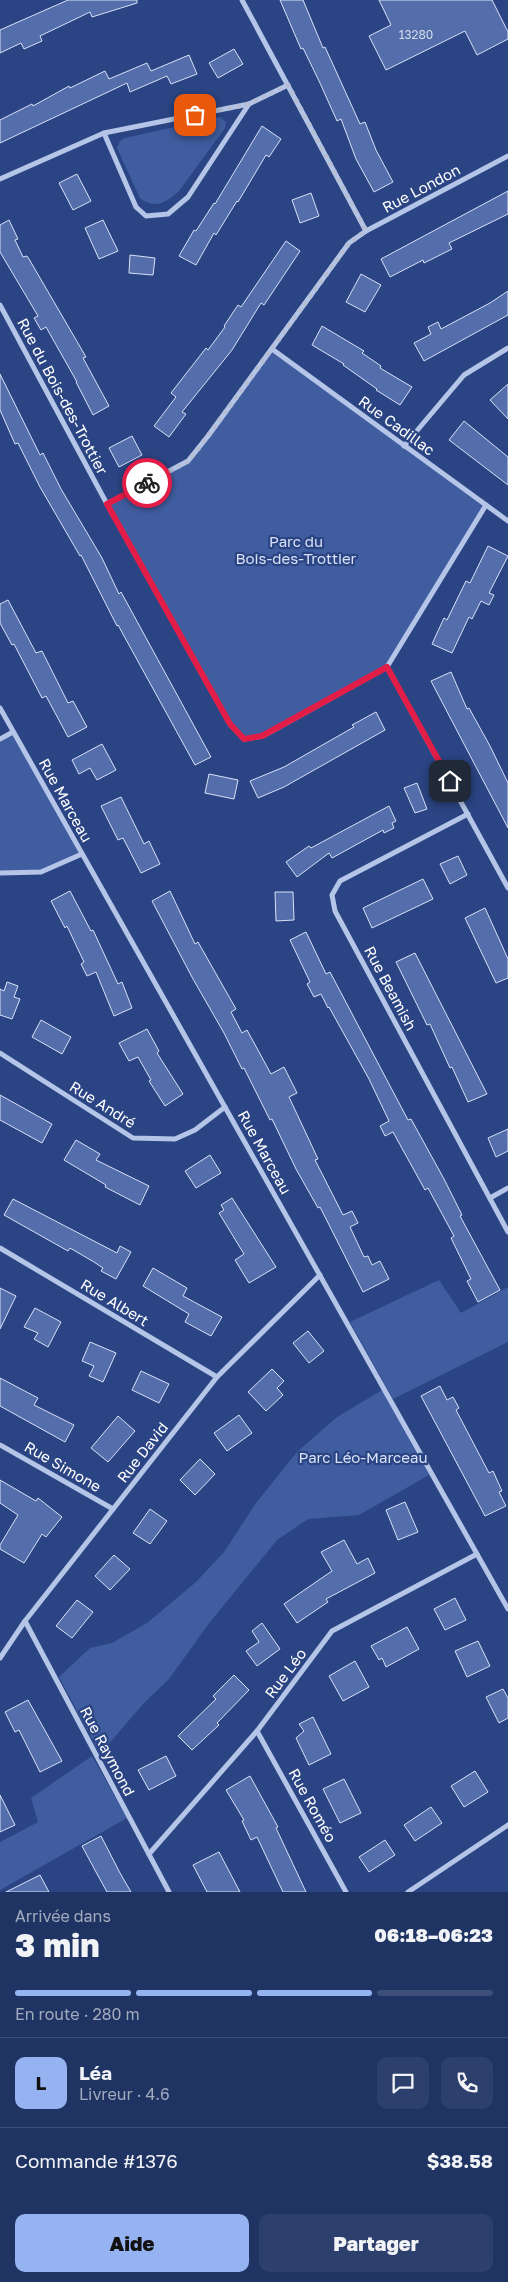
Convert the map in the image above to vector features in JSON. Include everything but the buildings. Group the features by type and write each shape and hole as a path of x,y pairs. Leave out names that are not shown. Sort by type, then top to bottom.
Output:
{"street":[{"path":"242,0 366,231"},
{"path":"0,179 104,133 249,104 288,85"},
{"path":"104,133 136,207 146,216 168,214 188,197 249,104"},
{"name":"Rue London","path":"107,504 188,461 349,243 366,231 508,156"},
{"name":"Rue du Bois-des-Trottier","path":"0,305 107,504 230,724 244,739 262,736 387,667 486,505"},
{"path":"404,446 464,375 508,348"},
{"name":"Rue Cadillac","path":"272,349 508,521"},
{"path":"387,667 508,888"},
{"name":"Rue Marceau","path":"0,708 508,1609"},
{"path":"0,739 13,732"},
{"name":"Rue Beamish","path":"468,814 340,881 332,895 335,911 508,1232"},
{"path":"0,873 41,872 82,854"},
{"name":"Rue André","path":"0,1053 133,1138 175,1139 195,1130 225,1107"},
{"path":"490,1198 508,1188"},
{"name":"Rue Albert","path":"0,1248 217,1377"},
{"name":"Rue David","path":"0,1658 25,1621 217,1377 320,1275"},
{"name":"Rue Simone","path":"0,1445 114,1510"},
{"name":"Rue Léo","path":"149,1854 257,1731 332,1631 477,1554"},
{"name":"Rue Raymond","path":"25,1621 169,1892"},
{"name":"Rue Roméo","path":"257,1731 346,1892"},
{"path":"408,1892 508,1825"}],"green space":[{"path":"220,117 226,122 225,128 179,191 165,201 156,204 145,202 140,198 117,148 120,141 125,138"},
{"name":"Parc du Bois-des-Trottier","path":"272,349 486,505 387,667 263,736 244,739 230,724 107,504 188,461"},
{"path":"13,732 82,854 41,872 0,873 0,739"},
{"path":"439,1280 461,1313 508,1287 508,1342 393,1399 350,1322"},
{"name":"Parc Léo-Marceau","path":"384,1389 429,1475 359,1515 308,1519 277,1540 210,1622 169,1679 143,1704 100,1754 59,1677 90,1648 112,1643 147,1623 196,1582 224,1552 256,1503 297,1452 337,1417"},
{"path":"92,1756 127,1818 0,1890 0,1842 38,1822 31,1798"}],"way so far":[{"path":"147,483 188,461 349,243 366,231 288,85 249,104 195,115"}],"route":[{"path":"147,483 107,504 230,724 244,739 262,736 387,667 450,781"}]}
